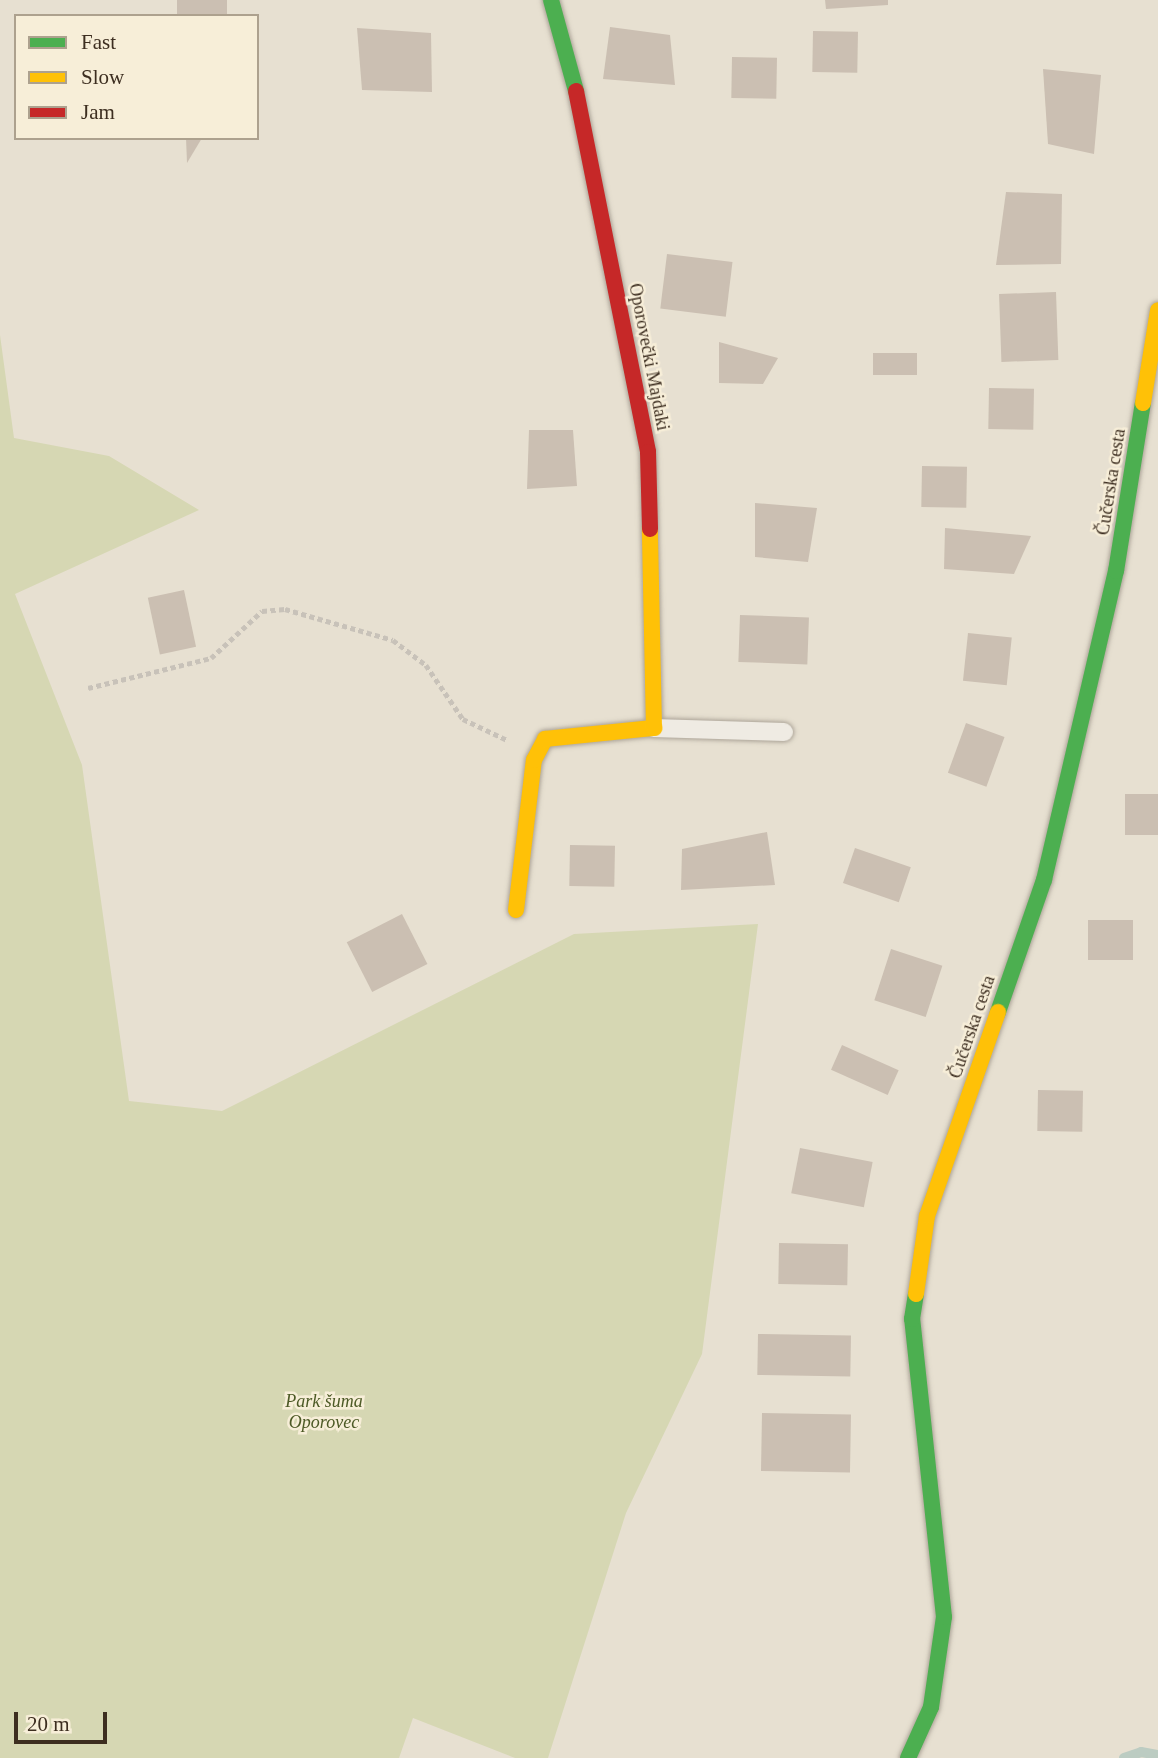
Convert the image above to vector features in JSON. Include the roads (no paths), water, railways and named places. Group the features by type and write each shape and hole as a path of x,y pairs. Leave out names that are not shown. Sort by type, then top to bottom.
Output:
{"street":[{"name":"Oporovečki Majdaki","path":"551,0 575,87 648,452 654,728"},
{"name":"Čučerska cesta","path":"908,1758 931,1707 944,1617 912,1319 927,1216 1044,880 1116,571 1158,310"},
{"path":"516,910 534,760 545,739 654,728"}],"lane":[{"path":"654,728 784,732"}],"waterway":[{"path":"1124,1758 1141,1752 1158,1755"}],"park label":[{"name":"Park šuma Oporovec","path":"324,1412"}]}
